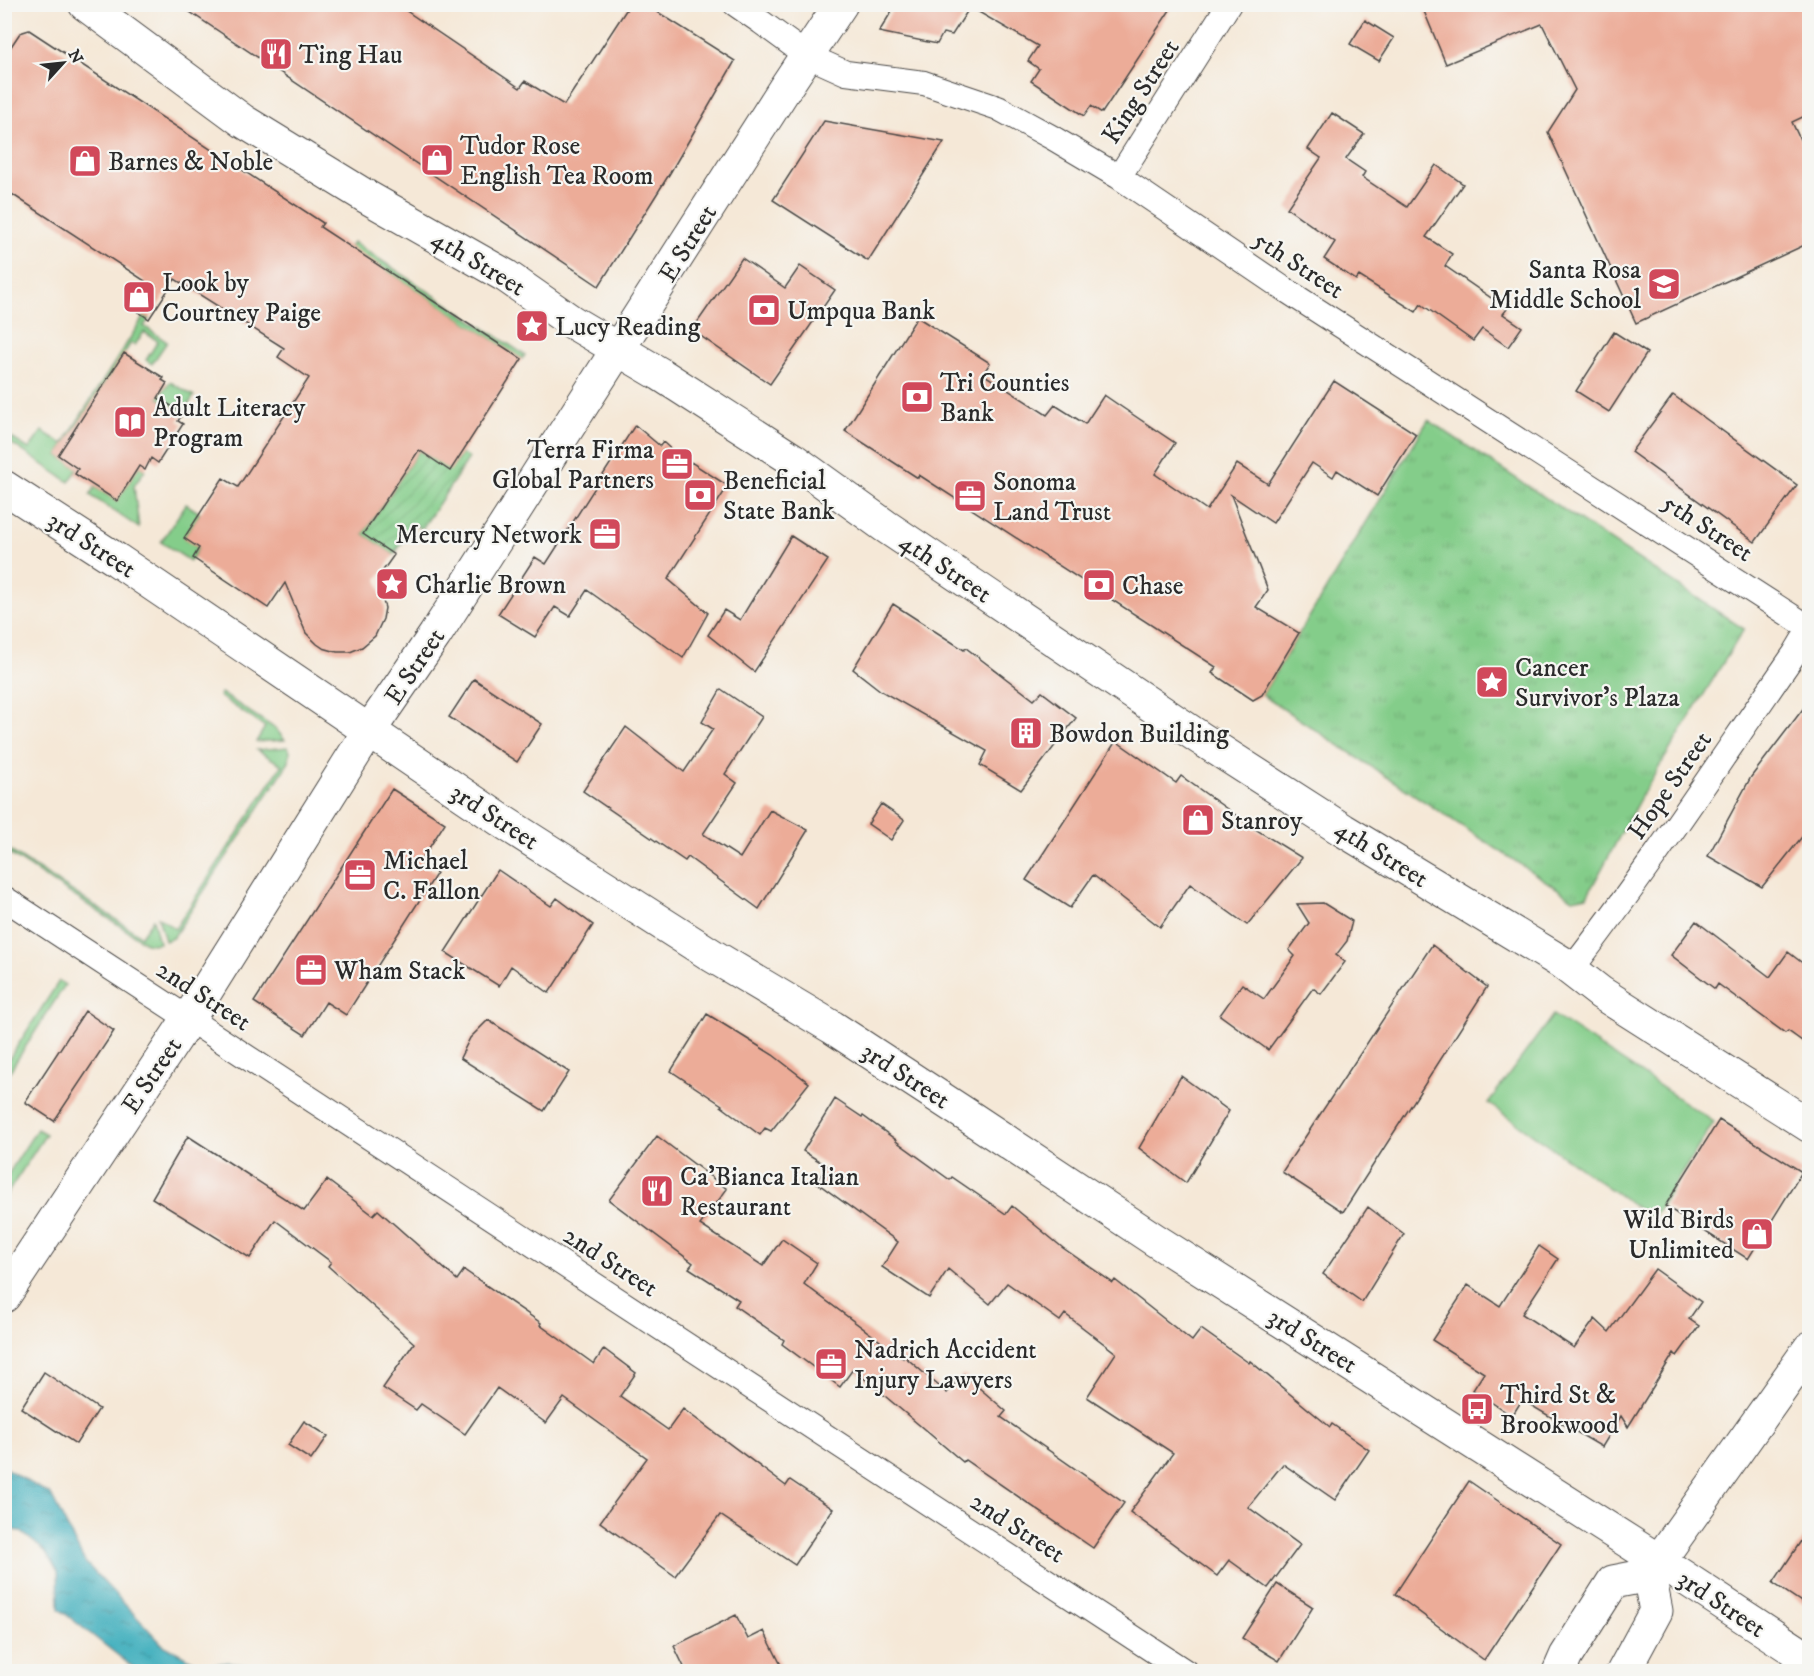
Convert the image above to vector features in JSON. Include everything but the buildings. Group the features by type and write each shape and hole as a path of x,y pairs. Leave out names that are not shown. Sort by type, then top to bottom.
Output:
{"street":[{"name":"4th Street","path":"85,4 243,121 367,197 506,276 572,322 619,349 792,459 885,526 1200,738 1343,830 1561,962 1601,993 1809,1126"},
{"name":"5th Street","path":"735,4 806,55 846,73 924,83 998,108 1053,138 1119,177 1271,280 1809,628"},
{"name":"E Street","path":"4,1296 189,1018 369,731 435,635 806,55 841,4"},
{"name":"King Street","path":"1119,177 1229,4"},
{"name":"3rd Street","path":"4,487 117,560 505,823 713,956 832,1027 1654,1568 1809,1660"},
{"name":"Hope Street","path":"1571,970 1619,907 1795,653 1809,628"},
{"name":"2nd Street","path":"4,898 1186,1671"},
{"path":"1559,1671 1613,1582 1654,1568 1809,1348"},
{"path":"1623,1671 1656,1611 1654,1568"}],"green space":[{"path":"353,242 525,355 522,359 350,247"},
{"path":"144,316 149,319 144,326 167,342 152,364 146,360 158,341 144,332 135,345 131,343 58,455 78,469 69,482 5,439 4,433 29,449 42,431 63,444"},
{"path":"170,382 194,396 183,413 158,398"},
{"path":"1428,420 1744,629 1642,795 1587,896 1573,899 1262,695"},
{"path":"419,450 450,470 462,454 469,458 422,529 414,524 394,555 363,534"},
{"path":"139,466 145,470 134,486 139,528 90,495 95,487 117,501"},
{"path":"186,504 200,513 184,538 199,548 190,561 161,542"},
{"path":"221,693 276,729 285,740 256,742 265,727 219,696"},
{"path":"288,747 289,762 173,938 165,941 158,917 175,929 282,765 257,750"},
{"path":"4,847 141,936 153,919 159,943 146,943 5,851"},
{"path":"59,981 65,985 5,1079 5,1065"},
{"path":"1553,1015 1714,1122 1653,1219 1488,1103"},
{"path":"37,1129 46,1134 5,1197 5,1179"}],"water":[{"path":"5,1468 51,1495 85,1562 163,1645 203,1666 230,1662 270,1671 138,1671 59,1609 58,1571 45,1551 20,1531 5,1529"}],"place":[{"name":"Ting Hau","path":"276,54"},
{"name":"Tudor Rose English Tea Room","path":"437,160"},
{"name":"Barnes & Noble","path":"85,161"},
{"name":"Santa Rosa Middle School","path":"1664,284"},
{"name":"Look by Courtney Paige","path":"139,297"},
{"name":"Umpqua Bank","path":"764,310"},
{"name":"Lucy Reading","path":"532,326"},
{"name":"Tri Counties Bank","path":"917,397"},
{"name":"Adult Literacy Program","path":"130,422"},
{"name":"Terra Firma Global Partners","path":"677,464"},
{"name":"Beneficial State Bank","path":"700,495"},
{"name":"Sonoma Land Trust","path":"970,496"},
{"name":"Mercury Network","path":"605,534"},
{"name":"Charlie Brown","path":"392,584"},
{"name":"Chase","path":"1099,585"},
{"name":"Cancer Survivor's Plaza","path":"1492,682"},
{"name":"Bowdon Building","path":"1026,733"},
{"name":"Stanroy","path":"1198,820"},
{"name":"Michael C. Fallon","path":"360,875"},
{"name":"Wham Stack","path":"311,970"},
{"name":"Ca'Bianca Italian Restaurant","path":"657,1191"},
{"name":"Wild Birds Unlimited","path":"1757,1234"},
{"name":"Nadrich Accident Injury Lawyers","path":"831,1364"},
{"name":"Third St & Brookwood","path":"1477,1409"}]}
